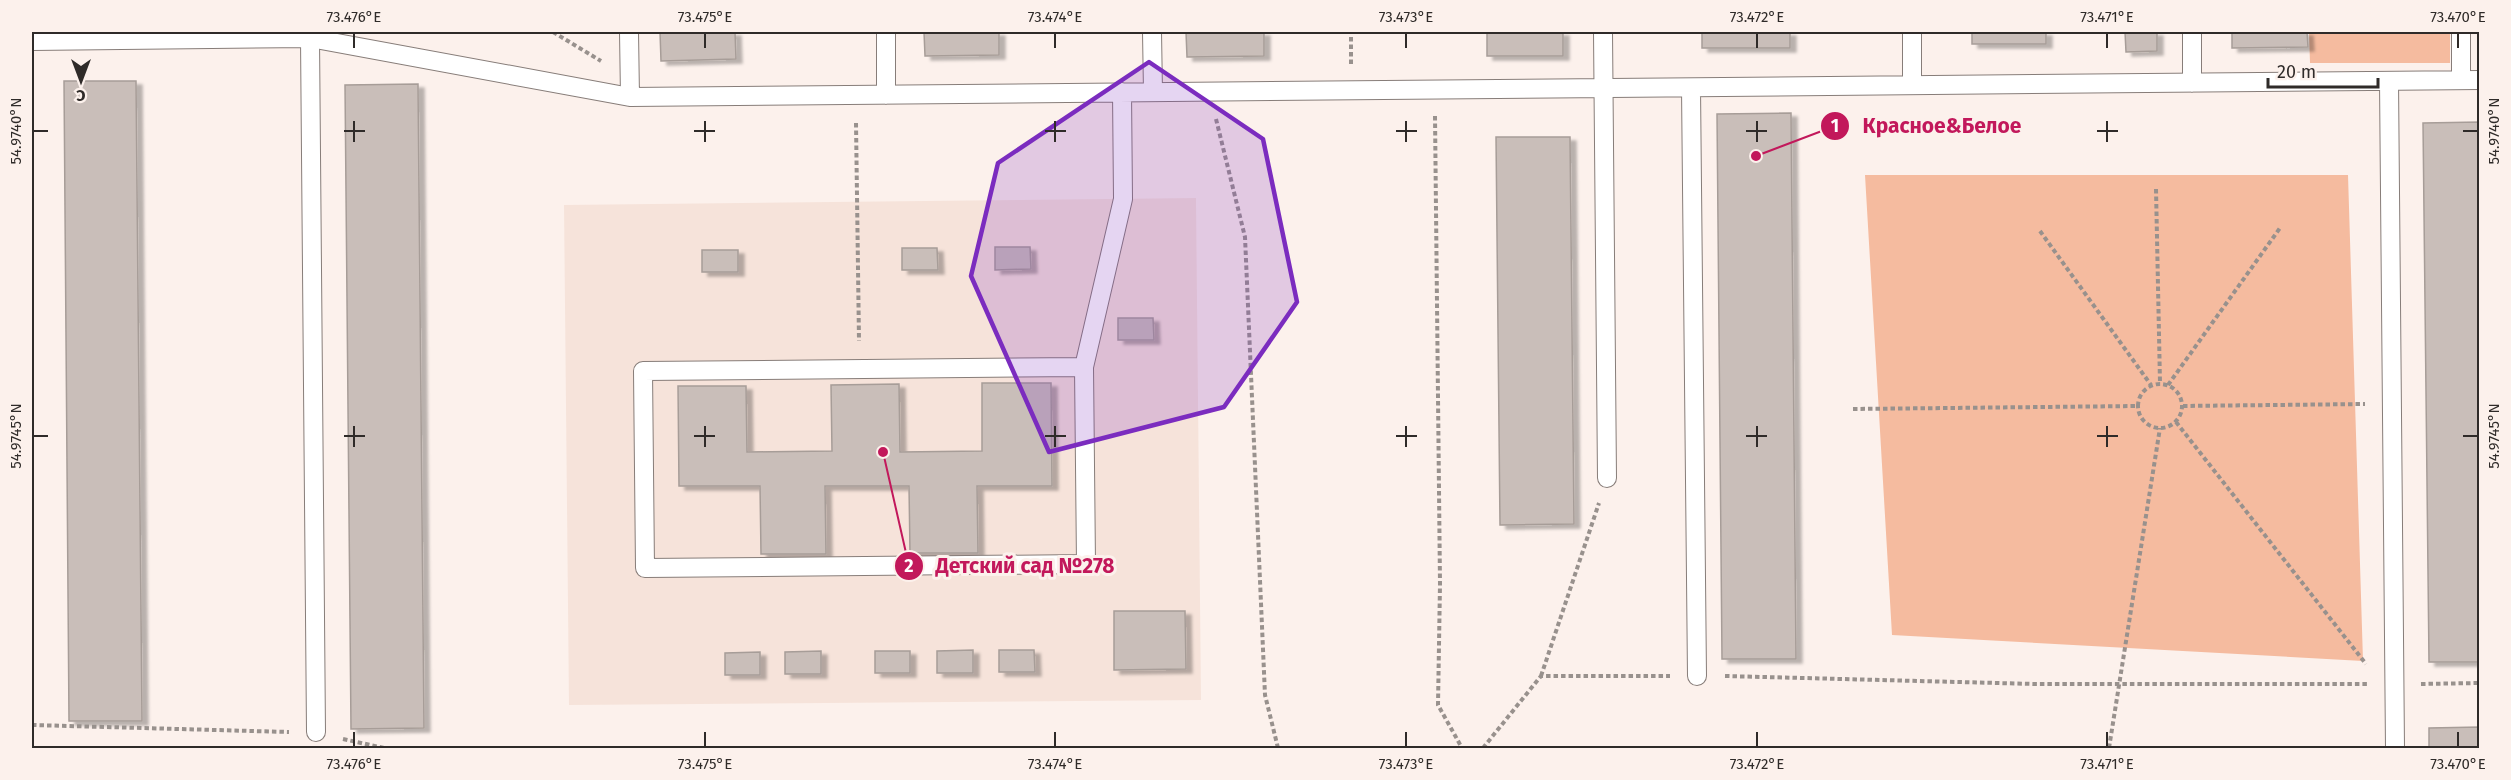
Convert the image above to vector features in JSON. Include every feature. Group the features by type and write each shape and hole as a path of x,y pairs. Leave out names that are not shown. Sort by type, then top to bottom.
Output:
{"lane":[{"path":"629,32 630,87"},
{"path":"886,32 886,95"},
{"path":"1152,32 1153,92"},
{"path":"1603,32 1607,478"},
{"path":"1912,32 1912,85"},
{"path":"2192,32 2192,83"},
{"path":"32,40 310,38 630,87 886,95 2470,80 2461,32"},
{"path":"310,38 316,732"},
{"path":"2389,81 2392,403 2388,684 2395,748"},
{"path":"1691,87 1697,676"},
{"path":"1084,367 643,371 645,568 1086,564 1084,367 1123,199 1122,92"}],"path":[{"path":"553,32 630,87"},
{"path":"1435,89 1440,584 1438,705 1462,748"},
{"path":"1210,92 1245,237 1265,695 1278,748"},
{"path":"856,95 859,369"},
{"path":"2156,189 2160,383"},
{"path":"2168,385 2280,228"},
{"path":"2040,231 2151,385"},
{"path":"2160,383 2176,390 2183,406 2176,422 2160,428 2144,422 2138,406 2139,397 2151,385 2160,383"},
{"path":"2183,406 2392,403"},
{"path":"1853,409 2138,406"},
{"path":"2176,422 2388,684"},
{"path":"2109,748 2160,428"},
{"path":"1484,748 1541,676 1607,478"},
{"path":"1541,676 1697,676 2120,684 2480,683"},
{"path":"32,725 316,732 384,748"}],"highlighted area":[{"path":"1149,62 1263,139 1297,302 1224,407 1049,452 971,276 998,163"}],"shaded area":[{"path":"2309,32 2450,32 2450,63 2310,63"},
{"path":"1865,175 2348,175 2363,661 1892,635"},
{"path":"1196,198 1201,700 569,705 564,205"}],"building":[{"path":"660,32 735,32 736,59 661,61"},
{"path":"924,32 999,32 999,55 925,56"},
{"path":"1186,32 1264,32 1264,56 1187,57"},
{"path":"1487,32 1563,32 1563,56 1487,56"},
{"path":"1702,32 1790,32 1790,48 1702,48"},
{"path":"1972,32 2046,32 2046,44 1972,44"},
{"path":"2125,32 2157,32 2157,51 2126,52"},
{"path":"2232,32 2307,32 2308,47 2232,48"},
{"path":"64,81 136,81 142,721 69,721"},
{"path":"418,84 424,728 351,729 345,85"},
{"path":"1791,113 1796,659 1722,659 1717,114"},
{"path":"2480,122 2480,662 2429,662 2423,123"},
{"path":"1496,137 1570,137 1574,524 1500,525"},
{"path":"995,247 1030,247 1031,269 995,270"},
{"path":"902,248 937,248 938,270 902,270"},
{"path":"702,250 738,250 738,272 702,272"},
{"path":"1118,318 1153,318 1154,340 1118,340"},
{"path":"982,383 1051,383 1052,486 977,486 978,553 910,553 909,486 825,486 826,554 761,554 760,486 679,486 678,386 746,386 747,452 832,451 831,385 899,384 900,452 982,451"},
{"path":"1114,611 1185,611 1186,669 1114,670"},
{"path":"973,650 973,673 937,673 937,651"},
{"path":"999,650 1034,650 1035,672 999,672"},
{"path":"821,651 821,674 785,674 785,652"},
{"path":"875,651 910,651 910,673 875,673"},
{"path":"760,652 760,675 725,675 725,653"},
{"path":"2480,727 2480,748 2429,748 2429,728"}],"place":[{"name":"Красное&Белое","path":"1756,156"},
{"name":"Детский сад №278","path":"883,452"}]}
